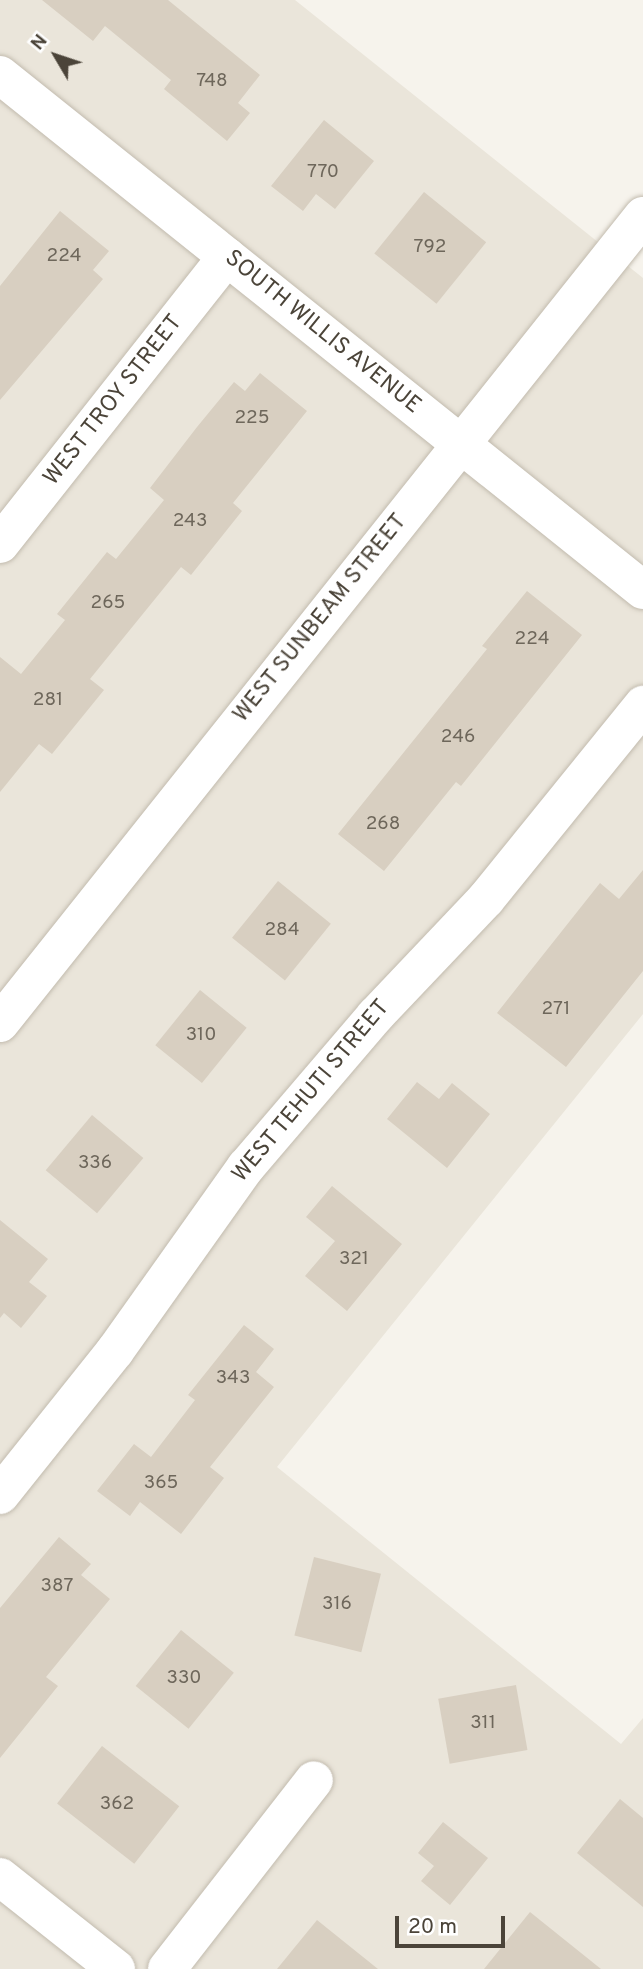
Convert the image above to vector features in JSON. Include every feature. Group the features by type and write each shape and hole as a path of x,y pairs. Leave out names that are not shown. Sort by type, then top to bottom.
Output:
{"street":[{"name":"SOUTH WILLIS AVENUE","path":"0,75 643,590"},
{"name":"WEST SUNBEAM STREET","path":"0,1023 643,216"},
{"name":"WEST TROY STREET","path":"0,544 227,257"},
{"name":"WEST TEHUTI STREET","path":"0,1495 115,1351 246,1167 374,1016 486,899 643,705"},
{"path":"167,1969 314,1780"},
{"path":"0,1877 116,1969"}],"shaded area":[{"path":"0,0 295,0 643,278 643,1014 277,1467 621,1744 643,1718 643,1969 0,1969"}],"building":[{"path":"42,0 168,0 260,75 238,103 250,113 227,141 164,89 171,80 105,26 93,41"},
{"path":"324,120 374,161 335,209 316,194 303,211 271,186"},
{"path":"424,192 486,242 436,304 374,253"},
{"path":"60,211 109,251 93,270 103,279 0,400 0,286"},
{"path":"260,373 307,411 233,503 242,511 191,575 181,567 90,679 104,690 52,754 39,744 0,792 0,657 21,674 65,620 57,614 107,552 116,559 164,500 150,488 197,427 234,382 245,391"},
{"path":"527,591 582,635 461,786 456,782 384,871 338,834 487,649 482,646"},
{"path":"643,870 643,971 566,1067 497,1013 600,883 619,899"},
{"path":"278,881 331,924 285,981 232,938"},
{"path":"200,990 247,1028 202,1083 155,1045"},
{"path":"417,1082 439,1099 452,1083 490,1114 447,1168 387,1119"},
{"path":"92,1115 143,1158 97,1213 46,1170"},
{"path":"332,1186 402,1244 347,1311 305,1276 335,1241 306,1217"},
{"path":"0,1220 48,1259 29,1282 47,1296 21,1328 4,1313 0,1318"},
{"path":"244,1325 274,1349 256,1372 274,1387 210,1467 224,1478 181,1534 140,1502 130,1516 97,1491 134,1444 151,1457 195,1400 188,1395"},
{"path":"59,1537 91,1564 81,1575 110,1599 46,1677 58,1686 0,1758 0,1608"},
{"path":"314,1557 381,1574 361,1652 294,1636"},
{"path":"181,1630 234,1673 189,1729 136,1686"},
{"path":"516,1685 527,1750 450,1764 438,1699"},
{"path":"102,1746 179,1806 134,1864 57,1804"},
{"path":"620,1799 643,1818 643,1907 577,1853"},
{"path":"443,1822 488,1858 450,1905 421,1881 434,1866 418,1853"},
{"path":"530,1912 601,1969 484,1969"},
{"path":"317,1920 378,1969 277,1969"}]}
